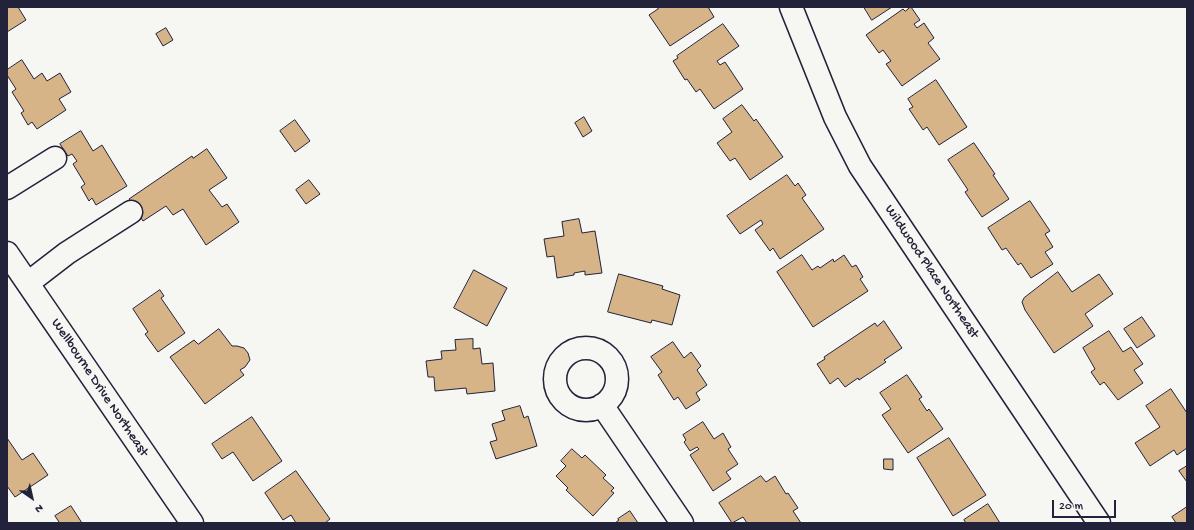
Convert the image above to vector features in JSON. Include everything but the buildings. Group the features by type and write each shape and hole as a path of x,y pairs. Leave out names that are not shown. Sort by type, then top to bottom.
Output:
{"street":[{"name":"Wildwood Place Northeast","path":"791,7 835,117 860,166 1099,523"},
{"path":"7,188 55,158"},
{"path":"28,283 67,253 131,212"},
{"name":"Wellbourne Drive Northeast","path":"7,253 192,523"},
{"path":"602,405 682,523"}]}
